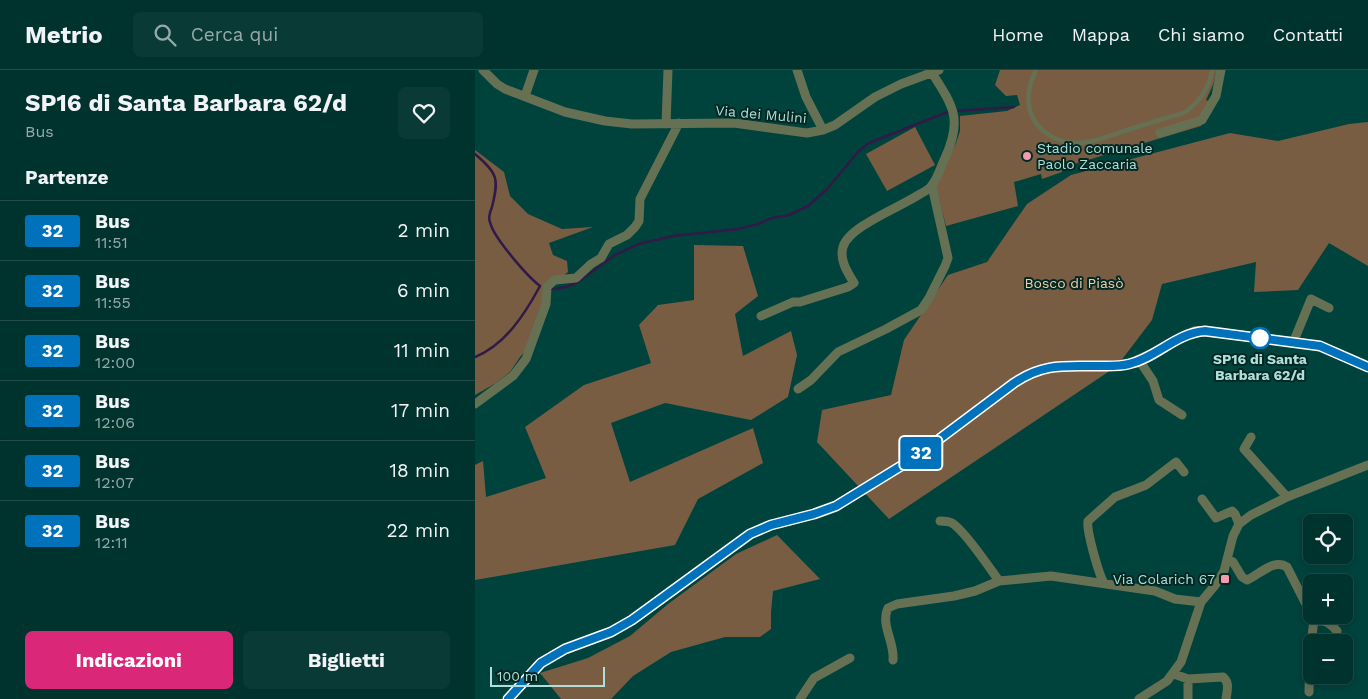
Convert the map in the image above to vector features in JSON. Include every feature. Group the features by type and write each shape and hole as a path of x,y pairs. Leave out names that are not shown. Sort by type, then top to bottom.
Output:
{"street":[{"name":"Via dei Mulini","path":"483,70 497,84 584,118 632,124 734,124 807,133 823,130 844,120 875,97 901,84 935,72 952,107 955,119 949,150 932,186"},
{"path":"525,96 534,70"},
{"path":"667,124 668,70"},
{"name":"Via dei Mulini","path":"797,70 807,97 823,130"},
{"path":"1160,133 1202,120 1211,106 1218,88 1221,70"},
{"path":"475,404 508,380 526,359 546,304 547,288 550,284 555,280 577,278 591,264 601,258 609,244 627,235 639,221 640,199 679,123"},
{"path":"761,316 793,302 800,302 848,287 854,283 843,261 842,248 848,238 857,229 905,204 932,186 948,258 929,298 921,310 906,319 838,352 811,380 798,389"},
{"path":"1293,343 1311,299 1329,308"},
{"path":"508,699 541,663 555,654 611,632 632,620 750,534 771,525 814,514 836,506 914,458 1014,383 1032,372 1053,367 1117,366 1129,364 1196,331 1320,346 1368,367"},
{"path":"1139,360 1153,381 1159,400 1182,415"},
{"path":"1251,437 1244,449 1287,497"},
{"path":"1105,583 1099,574 1087,526 1088,521 1115,497 1146,486 1176,462 1184,472"},
{"path":"1139,699 1167,681 1174,674 1184,654 1201,602 1216,584 1228,560 1233,536 1239,524 1251,515 1287,497 1368,465"},
{"path":"1202,499 1216,518 1231,511 1235,514 1239,524"},
{"path":"940,521 949,521 954,524 999,581"},
{"path":"1228,560 1233,562 1242,577 1247,580 1275,564 1282,564 1287,567 1303,598"},
{"path":"893,660 894,653 885,613 888,608 897,604 961,595 999,581 1051,576 1155,591 1175,599 1201,602"},
{"path":"1309,692 1312,624"},
{"path":"1329,624 1337,631"},
{"path":"799,699 814,678 850,658"},
{"path":"1174,674 1188,679 1223,677 1227,685 1226,699"},
{"path":"1188,679 1188,699"}],"lane":[{"path":"1036,70 1029,86 1028,99 1031,113 1037,125 1045,133 1061,141 1073,144 1093,141 1184,112 1196,105 1208,83 1212,70"},
{"path":"1196,105 1211,106"}],"green space":[{"name":"Stadio comunale Paolo Zaccaria","path":"1000,70 1217,70 1206,100 1215,103 1201,126 1061,168 1062,172 1042,179 1041,174 1014,182 1018,206 946,226 936,187 956,143 960,131 960,116 1007,111 1020,105 1017,95 1006,96 995,85"},
{"name":"Bosco di Piasò","path":"1368,122 1368,266 1329,243 1298,290 1254,292 1256,262 1162,284 1152,320 1117,366 889,519 817,442 822,410 891,395 904,340 948,275 987,262 1027,204 1071,175 1230,133 1278,141 1349,124"},
{"path":"915,127 935,165 887,191 866,154"},
{"path":"475,150 504,172 510,196 528,214 562,229 593,227 549,243 553,255 567,261 568,272 552,285 539,336 520,357 510,372 496,383 475,395"},
{"path":"694,245 743,246 758,296 735,314 743,356 791,331 797,355 788,397 751,420 665,403 611,423 630,482 753,428 763,463 698,499 675,545 475,580 475,465 483,461 486,497 546,478 525,427 584,385 651,363 639,325 658,305 694,300"},
{"path":"777,535 820,579 773,591 771,629 760,637 725,637 671,652 633,676 611,699 561,699 540,673 588,658 630,636 668,604 736,554"}],"waterway":[{"path":"955,111 1014,107"},
{"path":"553,289 566,287 578,282 615,255 639,244 673,236 738,229 772,218 789,215 808,206 827,189 858,152 869,143 950,111"},
{"path":"475,154 488,166 495,177 496,190 489,217 492,229 511,256 540,286"},
{"path":"475,357 486,352 505,337 521,318 540,286"}],"bus line":[{"name":"32","path":"508,699 541,663 555,654 611,632 632,620 750,534 771,525 814,514 836,506 914,458 1014,383 1032,372 1053,367 1117,366 1129,364 1196,331 1320,346 1368,367"}],"place":[{"name":"Stadio comunale Paolo Zaccaria","path":"1027,156"},
{"name":"SP16 di Santa Barbara 62/d","path":"1260,338"},
{"name":"Via Colarich 67","path":"1225,579"}]}
